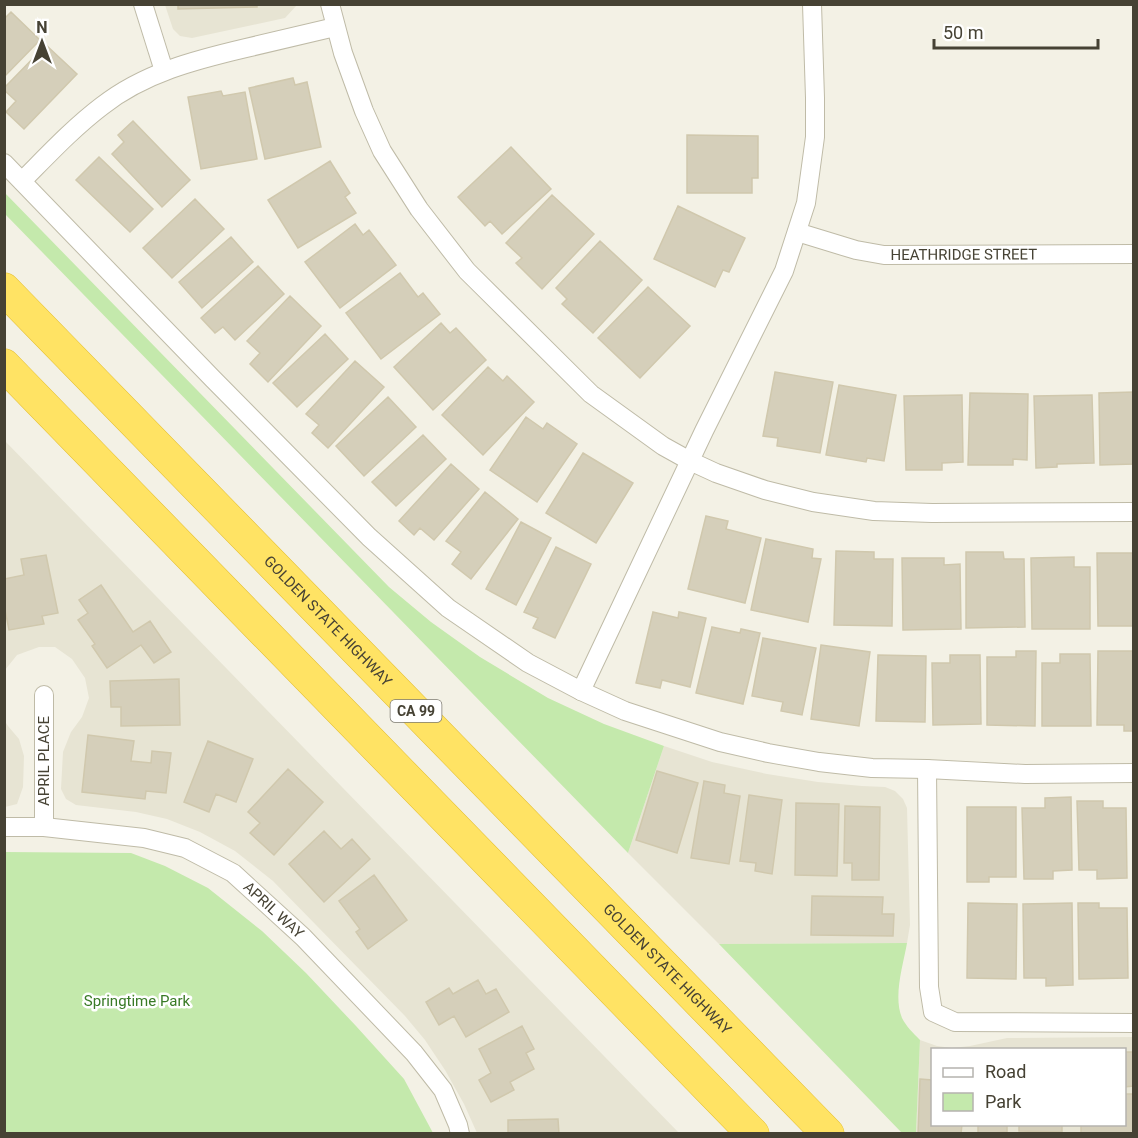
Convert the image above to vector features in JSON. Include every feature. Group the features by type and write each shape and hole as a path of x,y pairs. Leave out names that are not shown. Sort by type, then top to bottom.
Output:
{"highway":[{"name":"GOLDEN STATE HIGHWAY","path":"4,289 828,1134"},
{"path":"4,365 753,1134"}],"street":[{"path":"143,4 164,70"},
{"path":"581,691 690,461 784,271 806,203 814,137 812,4"},
{"path":"331,5 343,53 364,111 382,151 419,209 467,271 591,394 663,446 716,473 765,490 813,502 874,511 1134,512"},
{"path":"22,181 103,105 164,70 335,27"},
{"path":"4,163 369,537 448,608 528,663 625,711 720,742 768,753 872,768 1025,774 1134,773"},
{"name":"HEATHRIDGE STREET","path":"797,232 856,250 884,255 1134,254"},
{"name":"APRIL PLACE","path":"44,695 44,827"},
{"path":"927,769 929,987 933,1012 954,1022 1134,1023"},
{"name":"APRIL WAY","path":"4,827 44,827 144,838 185,848 233,873 303,937 414,1053 443,1090 460,1134"}],"shaded area":[{"path":"165,5 297,5 285,18 192,38 180,36 173,29"},
{"path":"5,441 679,1133 477,1133 445,1070 425,1040 405,1016 273,881 235,851 200,832 167,819 136,812 76,805 66,799 61,789 63,752 71,732 82,717 89,698 85,678 72,659 55,647 39,647 17,655 5,670"},
{"path":"4,720 19,739 24,756 23,787 17,804 5,807"},
{"path":"664,746 712,762 767,774 818,782 885,787 895,791 903,799 907,808 910,925 907,943 719,944 628,853"},
{"path":"1133,1037 1133,1133 916,1134 920,1040 952,1048 1007,1038"}],"green space":[{"path":"4,192 389,587 431,622 480,657 548,698 604,724 664,746 628,853 5,214"},
{"name":"Springtime Park","path":"5,852 131,853 165,866 208,888 262,931 356,1026 404,1079 433,1133 5,1133"},
{"path":"907,943 898,1000 902,1018 920,1040 916,1133 902,1133 719,944"}],"building":[{"path":"178,4 257,4 257,7 178,9"},
{"path":"11,12 40,40 4,77 4,19"},
{"path":"46,45 77,74 24,129 6,112 16,101 4,88"},
{"path":"293,78 295,85 307,82 321,147 265,159 249,88"},
{"path":"221,91 223,96 245,92 257,159 201,169 188,97"},
{"path":"133,121 190,180 162,207 112,154 124,142 118,135"},
{"path":"687,135 758,136 758,178 752,178 752,193 687,193"},
{"path":"511,147 551,189 502,234 490,221 485,226 458,197"},
{"path":"99,157 153,209 130,232 76,180"},
{"path":"330,161 350,193 345,197 356,213 298,248 268,200"},
{"path":"552,195 594,234 542,289 516,263 522,258 506,243"},
{"path":"195,199 224,229 172,278 143,248"},
{"path":"678,206 745,238 729,272 723,270 715,287 654,259"},
{"path":"355,224 363,235 369,230 396,265 340,308 305,262"},
{"path":"231,237 253,262 202,308 179,282"},
{"path":"600,241 642,280 593,333 562,304 567,299 556,288"},
{"path":"258,266 284,294 235,340 223,327 215,333 201,318"},
{"path":"400,273 418,297 423,293 440,314 381,359 346,313"},
{"path":"648,287 690,326 640,378 598,338"},
{"path":"290,296 321,326 268,382 250,364 260,353 247,341"},
{"path":"441,323 450,333 456,328 486,360 433,410 394,367"},
{"path":"325,334 348,359 297,407 273,383"},
{"path":"355,361 384,387 328,448 312,433 319,425 306,414"},
{"path":"488,367 503,381 507,376 534,402 483,455 442,415"},
{"path":"775,372 833,382 820,453 777,446 778,438 763,436"},
{"path":"839,385 896,395 884,461 867,458 866,462 826,455"},
{"path":"1134,392 1134,464 1100,465 1099,393"},
{"path":"970,393 1028,394 1027,460 1013,459 1013,465 968,465"},
{"path":"962,395 963,462 942,463 942,470 906,470 904,396"},
{"path":"1092,395 1094,463 1057,464 1057,467 1036,468 1034,396"},
{"path":"388,397 416,427 364,476 336,446"},
{"path":"526,417 543,429 547,423 577,444 537,502 490,470"},
{"path":"423,435 446,459 396,506 372,482"},
{"path":"583,453 633,483 596,543 546,513"},
{"path":"451,464 479,489 434,540 420,528 414,535 399,521"},
{"path":"485,492 518,519 471,579 452,564 461,552 446,541"},
{"path":"706,516 728,521 726,529 761,538 745,603 688,589"},
{"path":"521,522 551,538 516,605 486,589"},
{"path":"766,539 813,549 812,558 821,559 808,622 751,610"},
{"path":"556,547 591,564 555,638 533,628 538,618 524,612"},
{"path":"836,551 874,552 874,559 893,559 892,626 834,625"},
{"path":"966,552 1003,552 1004,559 1024,559 1025,627 966,628"},
{"path":"1097,553 1134,553 1134,626 1098,626"},
{"path":"46,555 58,613 42,616 44,624 9,630 4,605 4,579 24,575 21,559"},
{"path":"1074,557 1074,567 1090,567 1090,629 1032,629 1031,558"},
{"path":"902,558 944,558 944,565 960,564 961,629 903,630"},
{"path":"101,585 133,632 150,621 171,652 154,663 141,645 107,668 92,646 95,644 78,620 88,613 79,600"},
{"path":"653,612 678,618 679,612 706,618 690,687 662,680 660,688 636,683"},
{"path":"712,627 740,633 741,629 760,633 743,704 696,693"},
{"path":"763,638 816,648 802,715 781,711 783,702 752,696"},
{"path":"821,645 870,652 859,726 811,719"},
{"path":"1016,651 1036,651 1035,726 987,725 987,657 1016,657"},
{"path":"1098,651 1134,651 1134,731 1124,731 1124,725 1097,725"},
{"path":"1060,654 1090,654 1091,726 1042,726 1042,663 1060,663"},
{"path":"878,655 926,656 925,722 876,721"},
{"path":"950,655 980,655 981,724 933,725 932,663 950,663"},
{"path":"179,679 180,725 121,726 121,707 111,707 110,681"},
{"path":"88,735 134,741 131,761 151,763 152,751 171,753 166,793 146,791 145,799 82,792"},
{"path":"208,741 253,759 236,802 216,794 209,812 184,802"},
{"path":"288,769 323,802 274,855 250,833 260,823 248,812"},
{"path":"657,771 698,783 677,853 636,840"},
{"path":"704,781 725,785 724,793 740,796 729,864 691,858"},
{"path":"749,795 782,800 772,874 755,871 756,863 740,861"},
{"path":"1071,797 1072,870 1053,871 1053,879 1024,879 1022,808 1045,808 1045,798"},
{"path":"1077,801 1103,801 1103,808 1126,808 1127,878 1097,879 1097,870 1079,870"},
{"path":"796,803 839,804 837,876 795,875"},
{"path":"845,806 880,807 879,880 852,880 852,863 844,863"},
{"path":"967,807 1016,807 1016,877 989,877 989,882 967,882"},
{"path":"324,831 341,849 352,839 370,859 324,902 289,864"},
{"path":"374,875 407,920 368,949 356,932 360,929 339,901"},
{"path":"812,896 883,897 882,914 894,914 893,936 811,935"},
{"path":"968,903 1017,904 1016,979 967,978"},
{"path":"1072,903 1073,985 1046,986 1046,978 1024,978 1023,904"},
{"path":"1078,903 1099,903 1099,908 1127,908 1128,978 1079,979"},
{"path":"478,980 486,994 496,989 509,1012 466,1037 454,1016 439,1025 426,1002 449,988 453,994"},
{"path":"522,1026 534,1049 526,1053 534,1069 510,1082 514,1090 491,1102 479,1080 491,1073 479,1049"},
{"path":"1126,1052 1134,1052 1134,1086 1126,1087"},
{"path":"920,1079 931,1080 931,1126 962,1126 961,1134 918,1134"},
{"path":"1126,1094 1134,1094 1134,1133 1081,1134 1081,1126 1126,1126"},
{"path":"558,1119 559,1134 508,1134 508,1120"},
{"path":"978,1126 1007,1126 1007,1132 978,1134"},
{"path":"1019,1126 1062,1126 1062,1132 1019,1131"}]}
